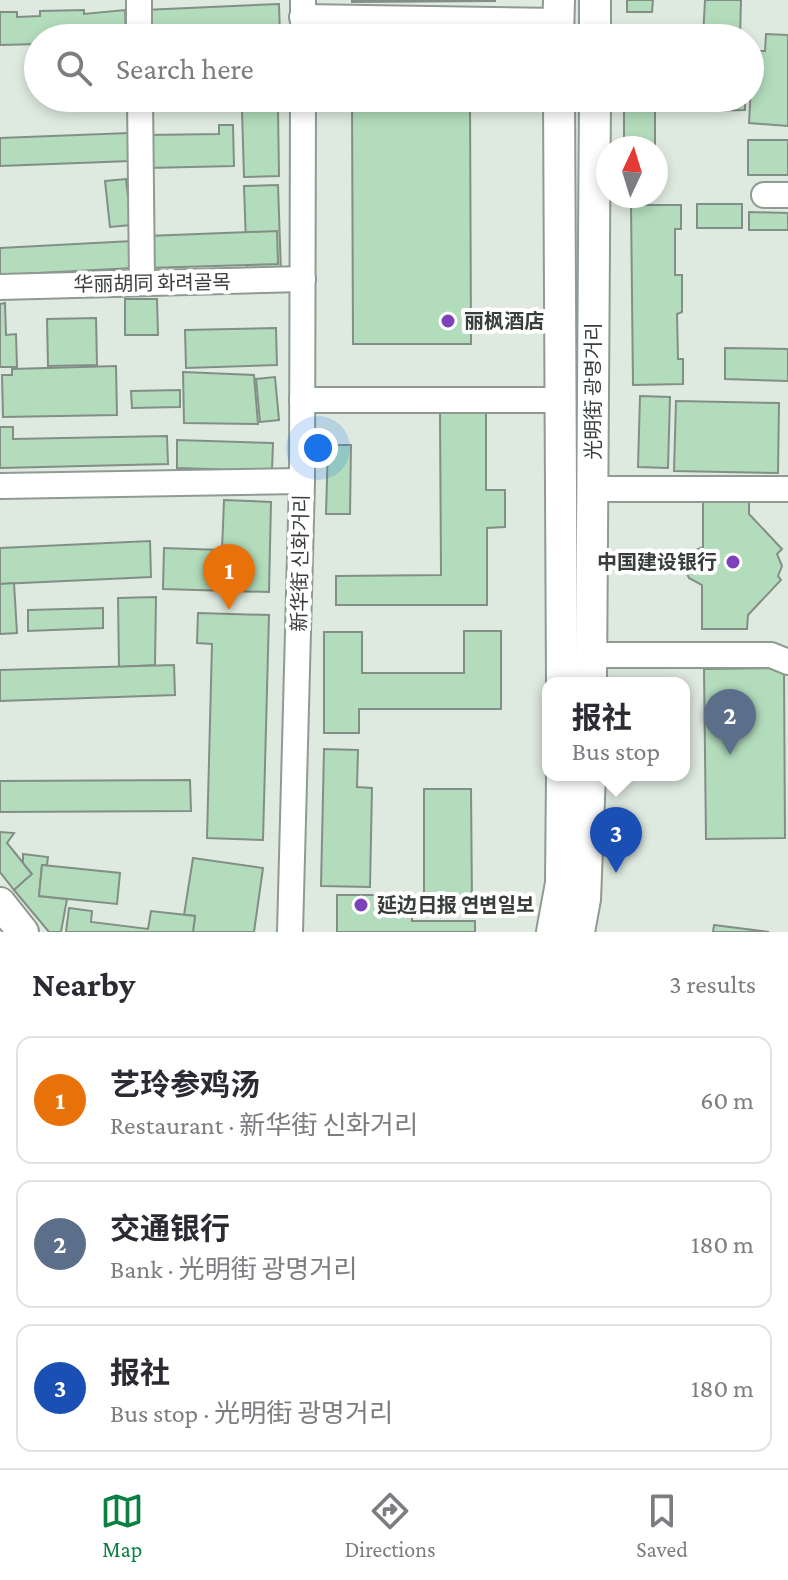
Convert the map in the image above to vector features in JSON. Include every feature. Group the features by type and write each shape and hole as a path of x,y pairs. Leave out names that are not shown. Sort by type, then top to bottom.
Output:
{"main road":[{"path":"595,0 595,24"},
{"name":"光明街 광명거리","path":"559,112 562,677"},
{"name":"光明街 광명거리","path":"591,669 595,112"},
{"path":"552,932 561,883 562,781"},
{"path":"579,932 585,899 590,781"},
{"path":"0,903 23,932"}],"street":[{"path":"139,0 139,24"},
{"path":"303,18 558,20"},
{"path":"140,112 142,283"},
{"name":"新华街 신화거리","path":"290,932 302,481 303,112"},
{"name":"华丽胡同 화려골목","path":"0,287 303,279"},
{"path":"302,400 561,400"},
{"path":"0,486 302,481"},
{"path":"593,489 788,489"},
{"path":"591,669 782,654"}],"building":[{"path":"495,0 495,1 352,2"},
{"path":"627,0 653,0 652,12 627,12"},
{"path":"705,0 741,0 740,24 704,24"},
{"path":"279,4 280,24 145,24 144,10"},
{"path":"84,10 84,14 125,10 126,24 24,24 24,44 0,45 0,12 17,12 17,17 40,16 40,11"},
{"path":"766,34 788,35 788,126 749,123 750,112 764,112"},
{"path":"242,112 278,112 279,176 244,177"},
{"path":"352,112 470,112 471,344 353,344"},
{"path":"624,112 655,112 655,136 624,136"},
{"path":"219,125 233,125 234,166 147,168 146,135 219,134"},
{"path":"129,133 130,161 0,166 0,138"},
{"path":"748,140 788,140 788,175 748,175"},
{"path":"126,179 131,225 110,227 105,181"},
{"path":"278,185 281,273 247,273 244,186"},
{"path":"697,204 742,204 742,228 697,228"},
{"path":"681,205 681,229 675,229 675,275 682,275 682,312 677,314 678,359 683,359 683,384 633,385 631,208"},
{"path":"749,212 788,213 788,230 749,230"},
{"path":"277,231 278,264 148,268 147,236"},
{"path":"132,241 134,268 0,275 0,248"},
{"path":"125,299 157,299 158,335 125,335"},
{"path":"5,303 6,335 16,334 17,367 0,367 0,304"},
{"path":"96,318 97,365 48,366 47,319"},
{"path":"276,328 277,365 186,368 185,330"},
{"path":"725,348 788,349 788,381 725,379"},
{"path":"116,366 117,415 3,417 2,375 12,375 12,369"},
{"path":"183,372 254,375 258,424 184,423"},
{"path":"275,377 279,420 260,422 256,379"},
{"path":"180,390 180,407 132,408 131,391"},
{"path":"640,396 670,397 668,468 638,467"},
{"path":"676,401 779,403 778,473 674,471"},
{"path":"440,412 486,412 486,490 505,490 505,527 487,528 487,605 336,605 336,576 441,575"},
{"path":"0,427 13,427 13,439 167,436 168,464 0,468"},
{"path":"177,440 273,443 272,471 177,468"},
{"path":"328,445 351,445 350,514 326,514"},
{"name":"中国建设银行","path":"703,493 749,493 749,514 782,549 777,554 782,566 778,576 781,580 748,615 747,629 702,629 702,585 689,578 684,568 691,552 703,547"},
{"path":"224,500 271,502 269,592 163,589 164,548 222,550"},
{"path":"150,541 151,577 0,584 0,548"},
{"path":"14,583 17,633 0,634 0,584"},
{"path":"156,597 155,665 119,667 118,598"},
{"path":"103,608 103,628 28,631 28,610"},
{"path":"198,613 269,615 263,840 207,838 212,644 197,643"},
{"path":"464,631 501,631 501,709 359,709 359,733 324,733 324,632 362,632 362,673 464,673"},
{"path":"174,665 175,695 0,701 0,670"},
{"path":"784,668 785,838 706,839 704,669"},
{"path":"324,749 358,750 357,787 372,788 370,887 321,886"},
{"path":"190,780 191,811 0,812 0,781"},
{"path":"424,789 471,789 472,906 424,906"},
{"path":"0,832 14,833 7,843 32,874 14,890 0,872"},
{"path":"23,854 48,857 47,865 42,865 39,896 67,899 61,932 49,932 14,890 32,874 23,863"},
{"path":"193,858 263,868 254,932 193,932 195,916 184,915"},
{"path":"42,865 120,873 117,904 39,896"},
{"name":"延边日报 연변일보","path":"337,895 385,895 385,915 412,915 412,921 475,921 475,932 337,932"},
{"path":"69,908 92,911 91,922 148,929 151,911 195,916 193,932 66,932"},
{"path":"714,925 769,932 713,932"}],"place":[{"name":"丽枫酒店","path":"448,321"},
{"name":"中国建设银行","path":"733,562"},
{"name":"艺玲参鸡汤","path":"229,610"},
{"name":"交通银行","path":"730,755"},
{"name":"报社","path":"616,873"},
{"name":"延边日报 연변일보","path":"361,905"}]}
